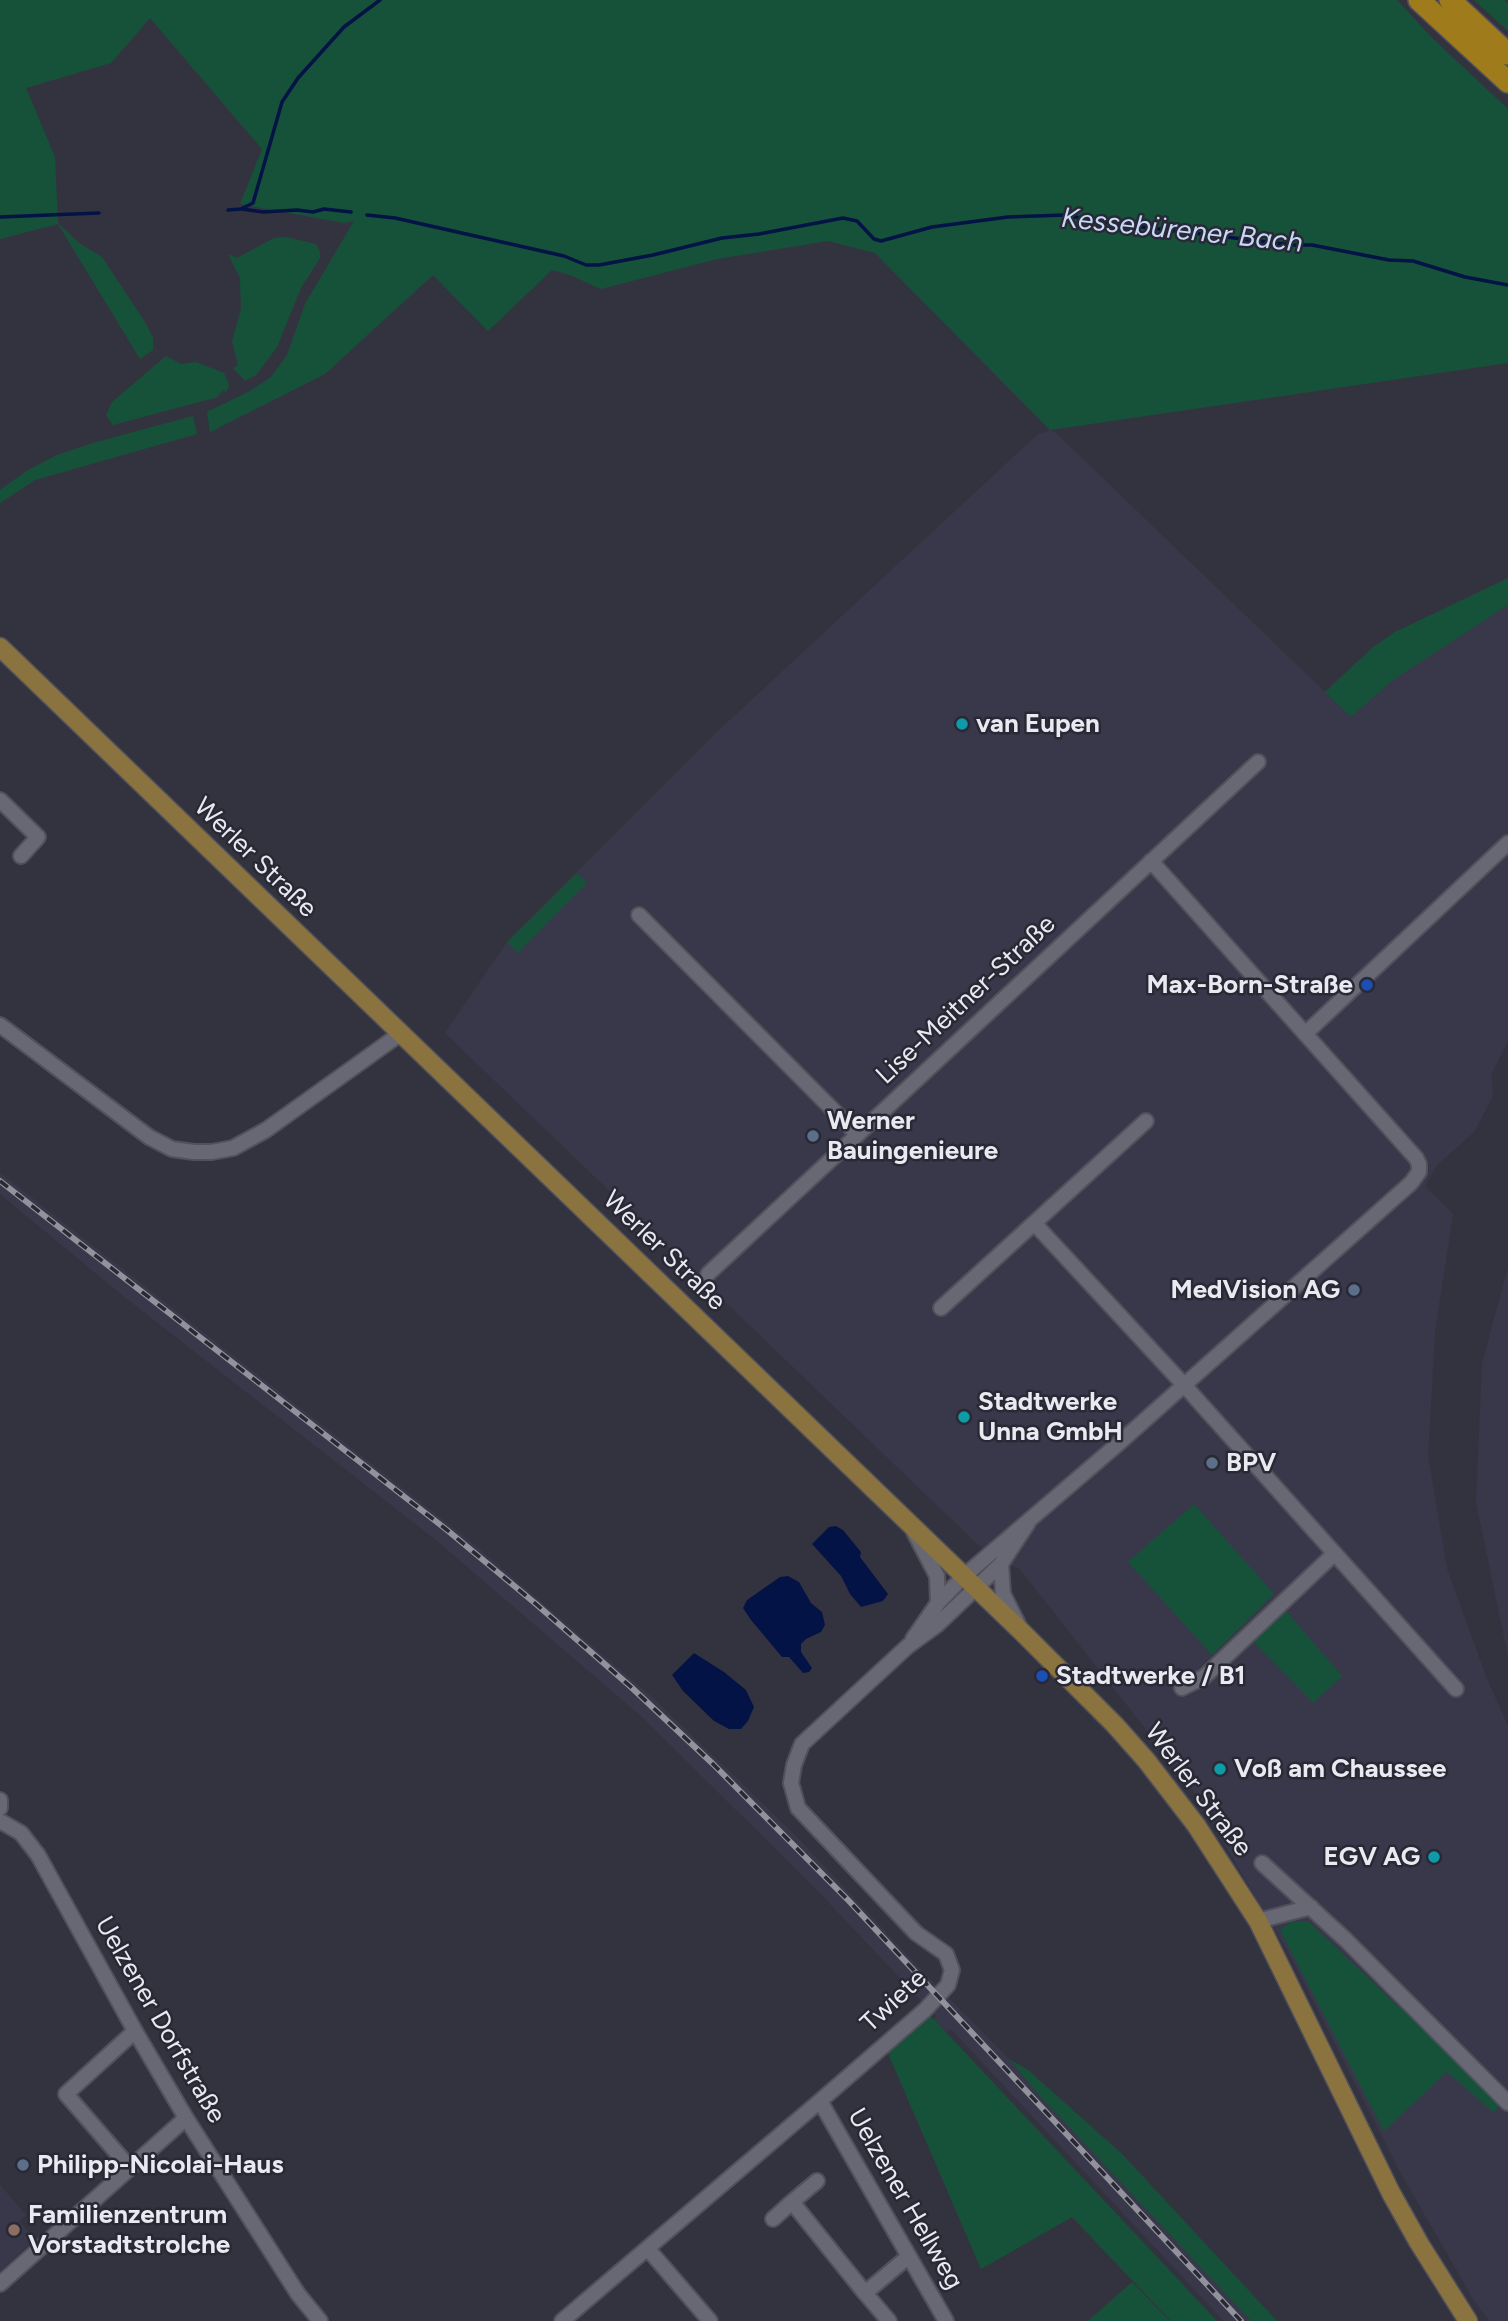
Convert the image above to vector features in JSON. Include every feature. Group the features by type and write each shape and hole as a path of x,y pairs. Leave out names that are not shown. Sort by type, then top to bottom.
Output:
{"highway":[{"path":"1419,0 1508,82"},
{"path":"1450,0 1508,54"}],"main road":[{"name":"Werler Straße","path":"0,647 1022,1632 1115,1725 1173,1791 1258,1921 1402,2213 1468,2321"}],"street":[{"name":"Lise-Meitner-Straße","path":"708,1274 1258,762"},
{"path":"0,801 38,837 21,856"},
{"path":"1305,1034 1508,844"},
{"path":"970,1583 1008,1536 1028,1523 1184,1385 1411,1183 1419,1172 1416,1158 1152,861"},
{"path":"639,915 857,1134"},
{"path":"0,1024 149,1137 173,1149 194,1152 233,1148 266,1130 400,1034"},
{"path":"941,1308 1146,1121"},
{"path":"1034,1223 1184,1385 1456,1689"},
{"path":"970,1583 1001,1564 1028,1523"},
{"path":"911,1527 937,1576 938,1604"},
{"path":"1182,1688 1204,1676 1334,1554"},
{"path":"1001,1564 1003,1594 1022,1632"},
{"name":"Twiete","path":"908,1646 938,1604 970,1583"},
{"name":"Twiete","path":"568,2319 945,1991 952,1978 946,1954 916,1933 806,1819 798,1808 791,1783 796,1756 802,1744 908,1646 937,1625 970,1583"},
{"path":"0,1800 0,1808"},
{"name":"Uelzener Dorfstraße","path":"0,1821 21,1833 38,1855 186,2118 298,2294 320,2321"},
{"name":"Werler Straße","path":"1262,1863 1311,1907 1508,2103"},
{"path":"1258,1921 1311,1907"},
{"path":"130,2168 66,2094 135,2031"},
{"name":"Uelzener Hellweg","path":"820,2101 946,2321"},
{"path":"0,2284 186,2118"},
{"path":"773,2219 817,2181"},
{"path":"792,2202 889,2321"},
{"path":"649,2249 710,2321"},
{"path":"865,2293 909,2256"}],"shaded area":[{"path":"1050,430 1351,717 1393,680 1508,605 1508,1041 1491,1074 1493,1096 1474,1132 1437,1165 1425,1186 1453,1214 1435,1331 1428,1456 1447,1569 1487,1679 1508,1726 1508,2321 1490,2321 1475,2302 1399,2170 1290,1955 1189,1784 1019,1568 994,1560 445,1033 507,942 718,731 1037,435"},
{"path":"0,1173 470,1541 654,1699 794,1834 1009,2059 1040,2096 1251,2321 1224,2321 951,2029 946,2032 934,2020 936,2016 813,1886 642,1717 436,1540 122,1295 0,1194"},
{"path":"1508,1267 1508,1656 1476,1502 1482,1364"},
{"path":"836,1526 843,1530 861,1552 860,1557 888,1594 883,1601 861,1607 850,1594 841,1576 812,1544 829,1527"},
{"path":"788,1576 799,1582 811,1603 822,1612 825,1625 821,1632 801,1644 801,1652 812,1668 809,1672 803,1673 789,1657 782,1657 743,1608 747,1600 780,1577"},
{"path":"694,1653 746,1690 754,1707 741,1729 729,1729 714,1721 683,1691 672,1675"},
{"name":"Familienzentrum Vorstadtstrolche","path":"0,2185 26,2215 19,2221 35,2239 0,2271"}],"green space":[{"path":"0,0 1397,0 1432,38 1508,109 1508,363 1050,430 875,253 828,241 717,259 601,289 552,270 488,331 433,275 325,374 210,432 207,412 250,391 271,377 287,355 305,304 354,221 344,223 240,204 262,149 150,18 111,63 26,88 55,157 58,223 79,243 102,257 145,322 153,338 153,350 140,359 58,224 0,239"},
{"path":"1474,0 1504,0 1508,3 1508,31"},
{"path":"286,237 316,244 320,258 301,288 277,347 256,375 245,381 233,368 238,365 232,341 241,309 240,278 228,254 237,258 274,238"},
{"path":"166,356 181,364 196,362 224,373 229,384 226,392 224,390 218,397 113,425 106,415 112,402"},
{"path":"193,416 197,434 35,480 0,503 0,490 28,470 57,455"},
{"path":"1508,578 1508,605 1393,680 1351,717 1325,692 1372,648 1395,632"},
{"path":"577,873 587,883 518,953 507,942"},
{"path":"1194,1504 1274,1594 1212,1655 1128,1562"},
{"path":"1286,1611 1342,1676 1313,1703 1253,1641"},
{"path":"1292,1921 1308,1921 1502,2104 1493,2112 1447,2072 1384,2131 1280,1930"},
{"path":"925,2010 1217,2321 1171,2321 1072,2217 981,2269 884,2044"},
{"path":"1009,2059 1028,2070 1122,2154 1277,2321 1251,2321 1040,2096"},
{"path":"1132,2282 1170,2321 1088,2321"}],"waterway":[{"path":"228,210 241,209 253,203 282,102 298,78 344,27 380,0"},
{"name":"Kessebürener Bach","path":"242,209 263,212 313,212 324,209 351,212"},
{"path":"0,217 99,213"},
{"name":"Kessebürener Bach","path":"367,215 395,218 564,256 586,265 599,265 722,238 843,218 857,221 874,239 881,241 932,227 1008,217 1064,215 1109,223 1312,245 1389,260 1413,261 1465,277 1508,285"}],"railway":[{"path":"0,1181 447,1530 631,1687 713,1764 849,1901 1241,2321"}],"place":[{"name":"van Eupen","path":"962,724"},
{"name":"Max-Born-Straße","path":"1367,985"},
{"name":"Werner Bauingenieure","path":"813,1136"},
{"name":"MedVision AG","path":"1354,1290"},
{"name":"Stadtwerke Unna GmbH","path":"964,1417"},
{"name":"BPV","path":"1212,1463"},
{"name":"Stadtwerke / B1","path":"1042,1676"},
{"name":"Voß am Chaussee","path":"1220,1769"},
{"name":"EGV AG","path":"1434,1857"},
{"name":"Philipp-Nicolai-Haus","path":"23,2165"},
{"name":"Familienzentrum Vorstadtstrolche","path":"14,2230"}]}
